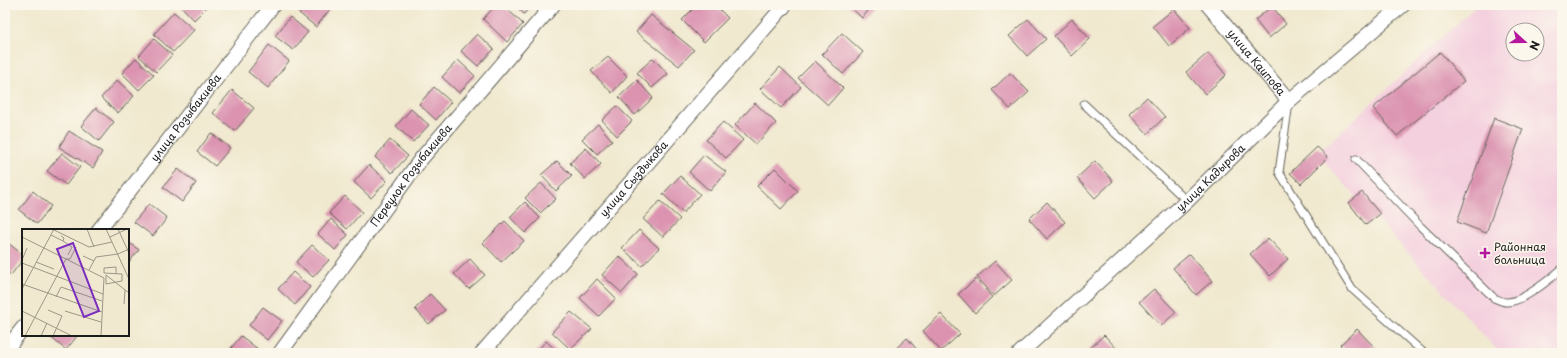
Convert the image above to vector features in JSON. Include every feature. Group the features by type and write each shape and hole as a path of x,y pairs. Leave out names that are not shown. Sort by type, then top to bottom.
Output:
{"street":[{"name":"улица Розыбакиева","path":"100,229 273,5"},
{"name":"Переулок Розыбакиева","path":"280,353 421,159 553,5"},
{"name":"улица Сыздыкова","path":"482,353 786,5"},
{"name":"улица Каипова","path":"1208,5 1289,101"},
{"name":"улица Кадырова","path":"1020,353 1187,201 1289,101 1403,5"},
{"path":"5,351 22,329"}],"lane":[{"path":"1289,101 1278,172 1352,289 1424,353"},
{"path":"1084,104 1187,201"},
{"path":"1356,159 1416,222 1494,298 1505,302 1514,300 1537,289 1562,269"}],"shaded area":[{"name":"Районная больница","path":"1477,5 1562,5 1562,353 1500,353 1317,154"}],"building":[{"path":"180,5 209,5 194,20"},
{"path":"304,5 327,5 331,8 316,27 298,12"},
{"path":"496,5 503,5 523,24 507,42 483,19"},
{"path":"514,5 532,5 524,14"},
{"path":"697,5 715,5 728,18 704,42 682,20"},
{"path":"848,5 873,5 862,18"},
{"path":"1272,6 1286,24 1269,38 1255,20"},
{"path":"1174,9 1190,28 1169,46 1153,26"},
{"path":"174,12 194,30 173,52 154,34"},
{"path":"651,15 694,50 679,66 636,32"},
{"path":"290,17 308,32 293,50 275,36"},
{"path":"1028,19 1046,39 1027,56 1009,36"},
{"path":"1072,19 1090,39 1072,56 1054,36"},
{"path":"842,33 863,52 843,74 822,54"},
{"path":"477,34 494,49 478,66 461,51"},
{"path":"154,39 172,55 156,72 139,56"},
{"path":"269,45 289,61 268,88 248,72"},
{"path":"1440,52 1464,81 1397,136 1373,108"},
{"path":"1208,53 1226,75 1205,94 1186,72"},
{"path":"608,57 627,76 612,93 591,71"},
{"path":"136,58 154,75 139,90 122,73"},
{"path":"653,58 668,74 652,88 637,73"},
{"path":"458,60 475,76 459,93 442,77"},
{"path":"815,61 843,88 828,105 798,78"},
{"path":"780,67 801,87 781,108 760,89"},
{"path":"1010,73 1029,92 1010,109 992,90"},
{"path":"117,80 134,96 118,113 101,98"},
{"path":"637,80 653,98 635,115 619,97"},
{"path":"434,87 451,102 436,120 419,104"},
{"path":"232,90 254,108 235,131 213,113"},
{"path":"1147,97 1165,117 1147,134 1129,114"},
{"path":"755,103 776,123 756,144 735,125"},
{"path":"617,106 632,121 617,136 602,120"},
{"path":"96,108 114,122 99,141 81,126"},
{"path":"411,109 429,125 413,142 396,126"},
{"path":"1494,118 1523,129 1486,233 1457,222"},
{"path":"723,122 743,140 726,158 706,140"},
{"path":"598,124 612,140 597,154 582,139"},
{"path":"69,131 102,152 93,168 59,147"},
{"path":"211,133 230,148 215,166 197,152"},
{"path":"390,140 408,156 392,173 375,157"},
{"path":"1317,147 1328,157 1301,184 1290,173"},
{"path":"586,148 601,164 585,179 570,163"},
{"path":"62,153 80,167 66,185 47,171"},
{"path":"704,155 726,172 710,191 689,172"},
{"path":"557,161 572,176 556,191 541,175"},
{"path":"1095,161 1113,181 1095,198 1077,178"},
{"path":"369,165 387,181 371,198 354,182"},
{"path":"775,168 798,191 781,209 757,186"},
{"path":"178,169 196,183 182,202 163,187"},
{"path":"680,176 700,194 683,213 663,194"},
{"path":"541,183 556,199 540,213 525,198"},
{"path":"33,191 51,206 37,224 19,210"},
{"path":"1362,192 1380,214 1366,225 1349,203"},
{"path":"345,196 362,212 347,229 329,213"},
{"path":"660,201 680,219 663,237 643,219"},
{"path":"525,202 540,218 525,233 510,217"},
{"path":"1047,202 1065,222 1047,239 1029,219"},
{"path":"149,204 167,218 153,236 134,222"},
{"path":"331,219 348,235 335,250 318,234"},
{"path":"505,221 524,241 501,262 483,243"},
{"path":"639,230 659,248 642,266 622,248"},
{"path":"1268,238 1288,259 1270,276 1250,254"},
{"path":"7,242 22,254 22,260 11,275 5,271 5,245"},
{"path":"129,243 139,250 129,262"},
{"path":"312,245 329,260 313,277 296,262"},
{"path":"1190,254 1212,281 1196,295 1173,268"},
{"path":"619,256 638,274 622,293 602,275"},
{"path":"470,259 485,275 469,289 454,274"},
{"path":"995,261 1012,280 994,296 977,277"},
{"path":"293,272 310,287 295,305 278,289"},
{"path":"597,279 616,298 599,316 580,298"},
{"path":"976,279 992,297 975,313 958,294"},
{"path":"1154,289 1176,312 1161,326 1139,302"},
{"path":"430,294 445,310 429,324 415,309"},
{"path":"263,307 282,321 267,340 249,325"},
{"path":"571,312 592,329 570,349 552,332"},
{"path":"941,314 960,334 941,351 923,331"},
{"path":"1357,329 1380,353 1348,353 1340,345"},
{"path":"1104,335 1121,353 1085,353"},
{"path":"49,336 77,336 66,350"},
{"path":"241,336 259,350 257,353 227,353"},
{"path":"907,338 920,353 891,353"},
{"path":"546,341 559,353 535,353"}],"place":[{"name":"Районная больница","path":"1485,253"}]}
